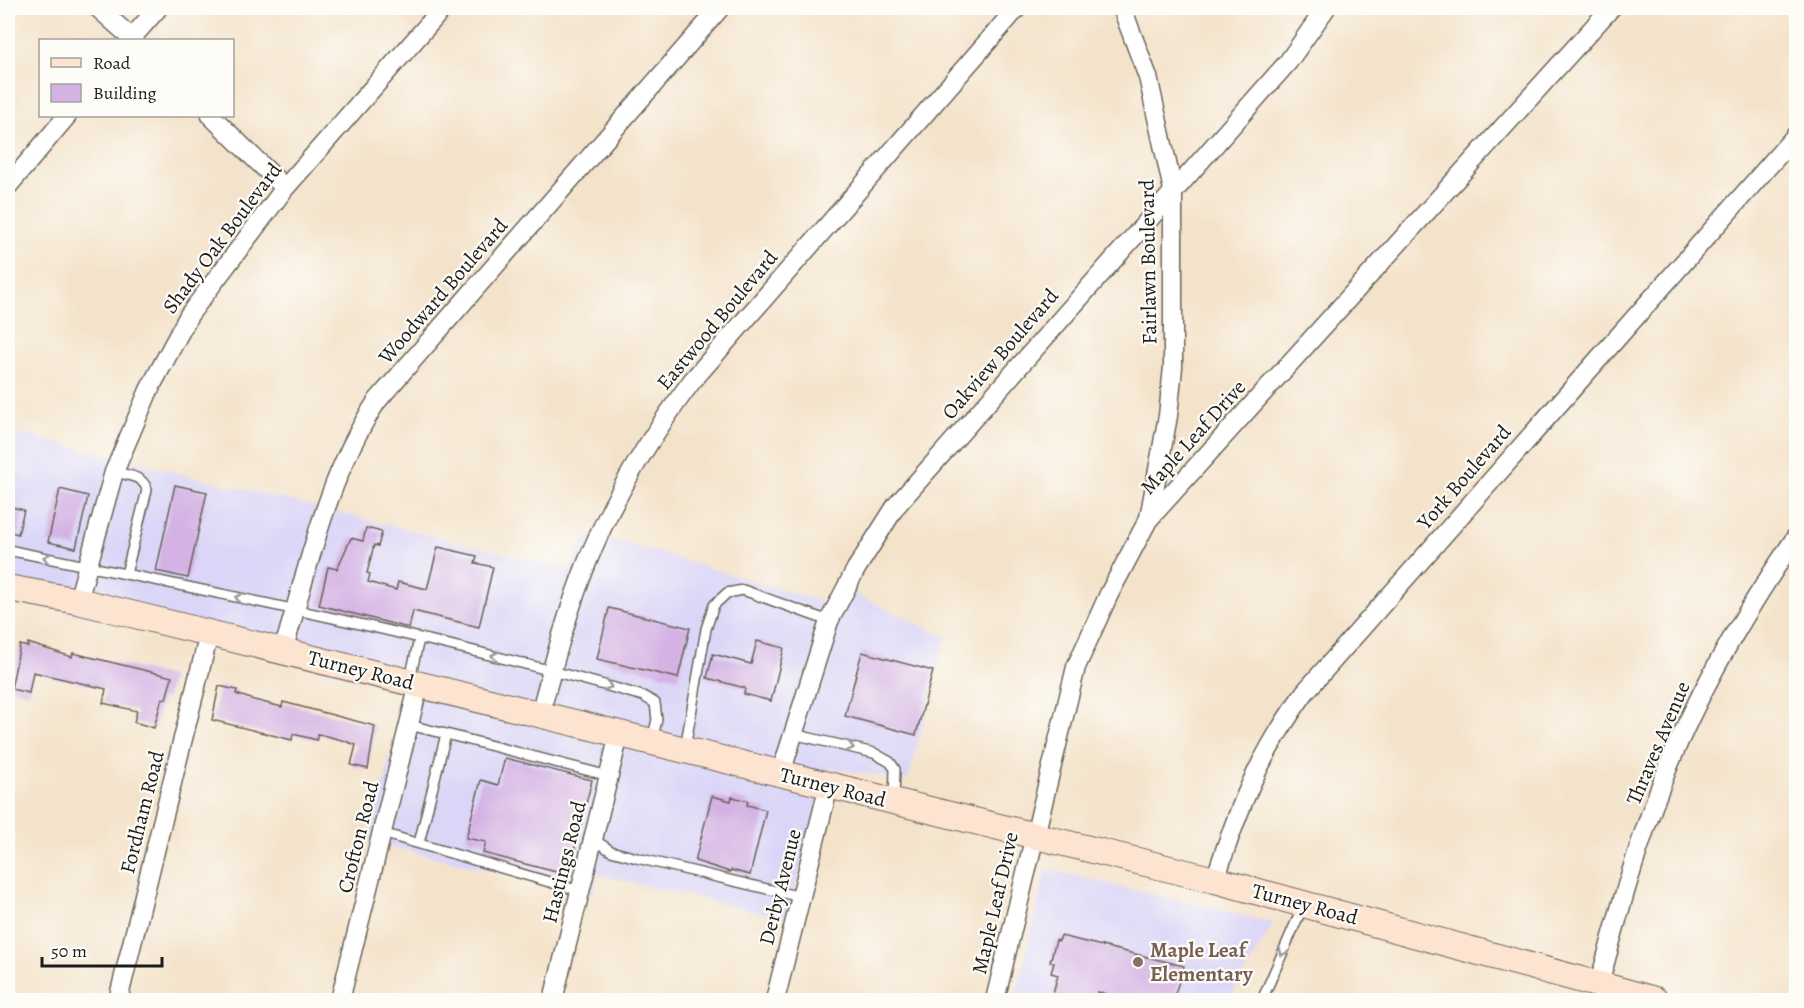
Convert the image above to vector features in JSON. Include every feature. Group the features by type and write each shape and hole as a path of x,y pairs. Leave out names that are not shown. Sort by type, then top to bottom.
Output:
{"main road":[{"name":"Turney Road","path":"8,588 78,601 1215,880 1655,1000"}],"street":[{"path":"99,8 131,39"},
{"path":"133,39 158,8"},
{"name":"Shady Oak Boulevard","path":"78,601 114,472 149,390 189,315 285,188 443,8"},
{"name":"Woodward Boulevard","path":"284,651 312,547 332,491 359,428 377,401 720,8"},
{"name":"Eastwood Boulevard","path":"540,714 552,669 588,559 623,485 657,428 692,381 1017,8"},
{"name":"Fairlawn Boulevard","path":"1122,8 1148,77 1173,190 1173,367 1168,416 1148,520"},
{"name":"Oakview Boulevard","path":"781,774 829,621 856,568 896,506 1288,62 1326,8"},
{"name":"Maple Leaf Drive","path":"995,1000 1076,667 1113,584 1148,520 1611,8"},
{"path":"8,186 66,117"},
{"path":"212,117 285,188"},
{"name":"York Boulevard","path":"1215,880 1238,808 1269,746 1305,692 1797,135"},
{"name":"Thraves Avenue","path":"1599,984 1642,839 1678,746 1725,650 1797,537"},
{"name":"Fordham Road","path":"118,1000 209,634"},
{"name":"Crofton Road","path":"340,1000 409,725 415,683"},
{"name":"Hastings Road","path":"553,1000 619,735"},
{"name":"Derby Avenue","path":"775,1000 829,785"}],"lane":[{"path":"114,472 141,479 147,490 126,574"},
{"path":"8,550 296,610 552,669 649,699 655,703 657,710 652,743"},
{"path":"685,751 706,629 714,605 727,592 743,590 829,621"},
{"path":"415,683 419,639"},
{"path":"409,725 609,776"},
{"path":"419,843 446,734"},
{"path":"793,734 882,756 895,770 894,802"},
{"path":"382,833 580,891"},
{"path":"593,839 608,849 637,858 801,897"},
{"path":"1262,1000 1304,904"}],"shaded area":[{"path":"8,431 571,570 587,535 626,543 826,603 838,586 946,637 908,780 830,768 786,919 596,874 594,895 370,842 406,689 8,598"},
{"name":"Maple Leaf Elementary","path":"1046,869 1274,923 1229,1000 1015,1000"}],"building":[{"path":"175,485 207,492 188,578 156,571"},
{"path":"60,489 88,496 76,548 48,542"},
{"path":"8,506 24,510 18,534 8,531"},
{"path":"366,528 382,532 378,546 374,545 367,573 370,574 368,582 396,590 398,582 427,589 438,547 477,556 475,563 493,567 479,627 413,611 409,628 319,605 328,567 337,569 351,538 363,541"},
{"path":"609,608 690,628 678,678 597,659"},
{"path":"757,641 784,648 771,701 744,694 745,688 707,678 713,654 751,664"},
{"path":"28,643 72,657 73,653 172,677 166,699 162,698 154,728 134,722 137,711 103,703 106,689 33,672 29,693 11,689 20,645 28,647"},
{"path":"862,652 933,671 916,735 845,716"},
{"path":"219,686 237,690 236,694 254,700 282,707 283,702 375,726 368,769 351,765 356,745 342,740 318,734 317,740 293,734 292,740 212,720"},
{"path":"505,758 592,780 568,875 483,853 486,842 466,838 481,780 498,785"},
{"path":"712,796 731,801 732,797 748,801 747,805 766,810 750,875 731,870 730,872 695,861"},
{"path":"1061,936 1184,966 1173,1000 1129,1000 1098,992 1096,1000 1051,1000 1058,975 1051,973 1054,963 1050,962 1056,940 1059,941"}],"place":[{"name":"Maple Leaf Elementary","path":"1138,962"}]}
